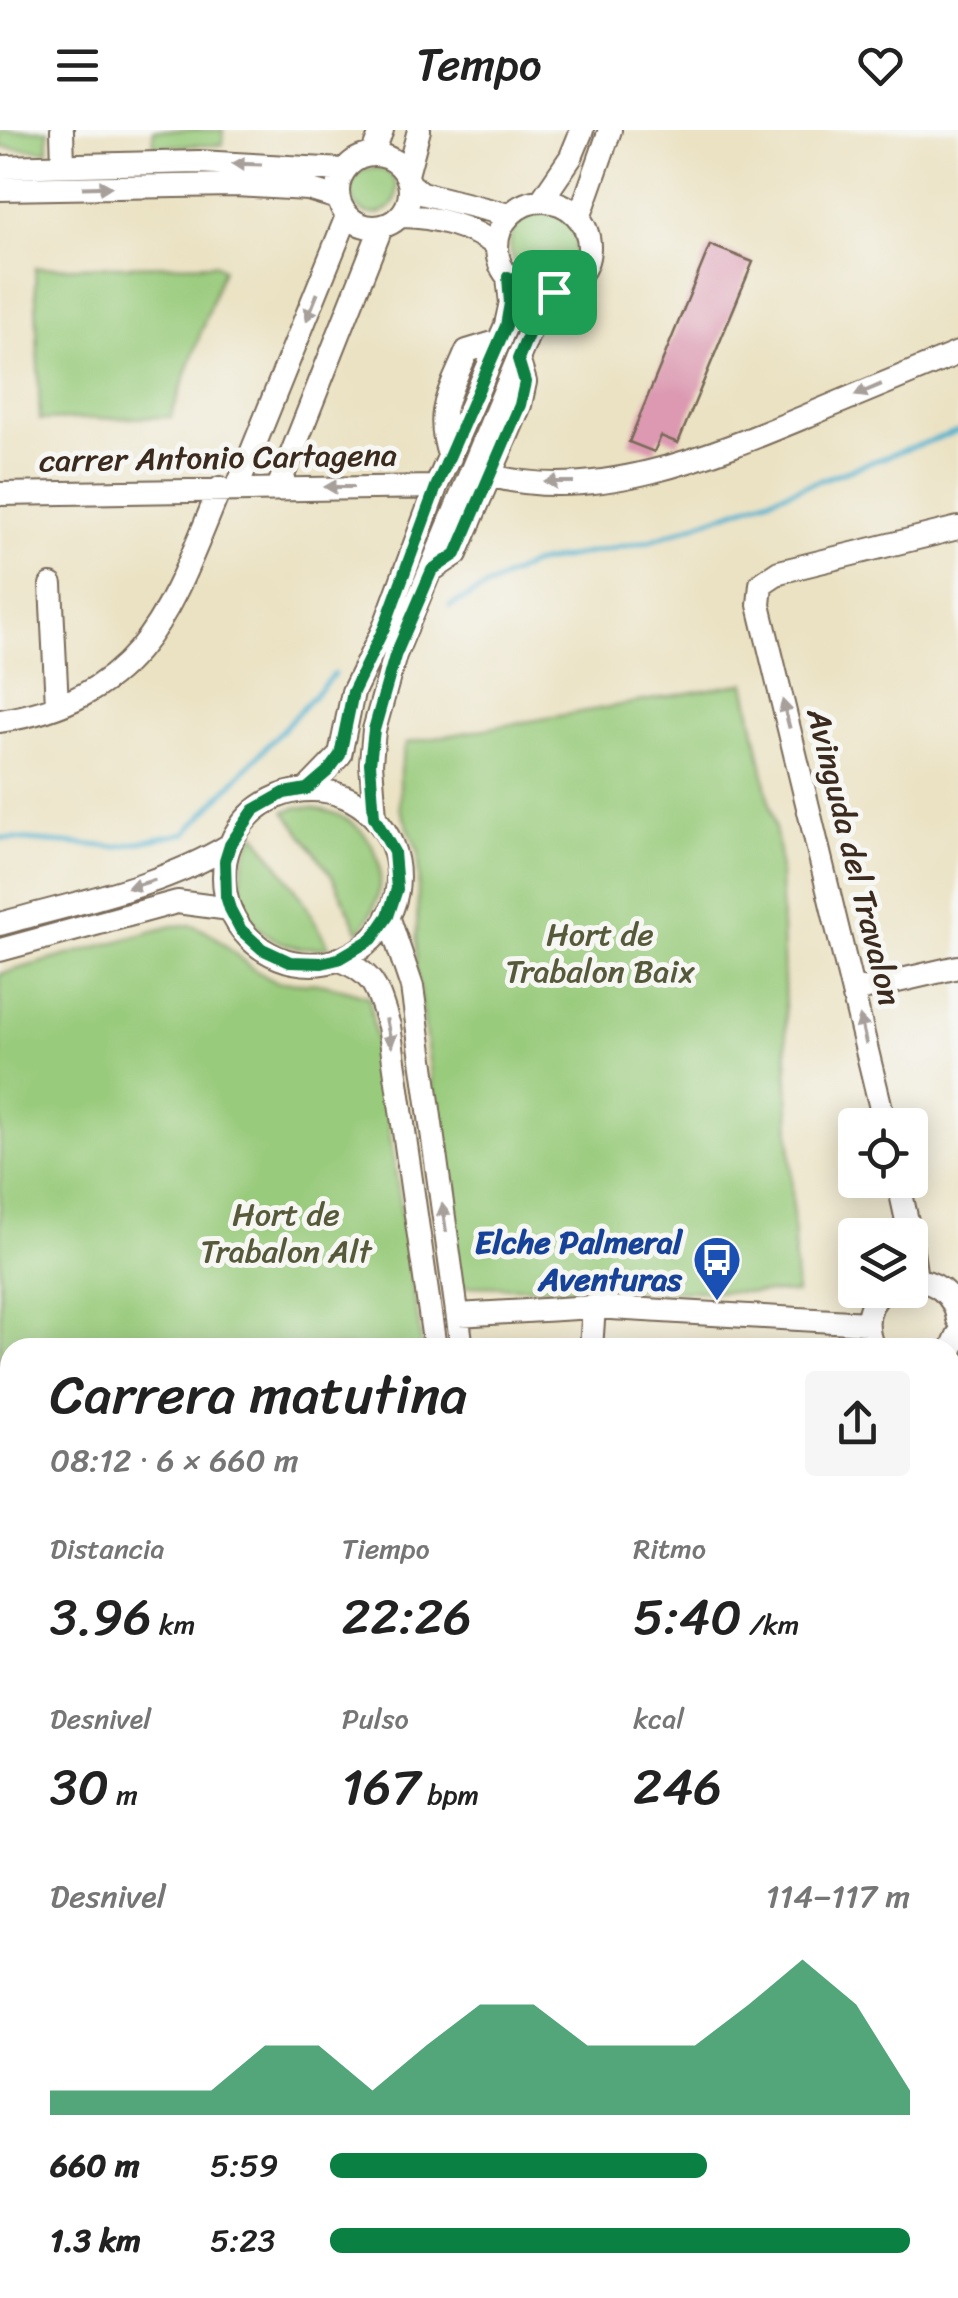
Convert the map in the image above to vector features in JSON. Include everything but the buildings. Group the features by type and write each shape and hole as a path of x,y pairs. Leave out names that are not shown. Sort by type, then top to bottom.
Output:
{"street":[{"path":"62,130 63,166"},
{"path":"372,155 382,130"},
{"path":"278,488 391,222 408,202 408,180 419,130"},
{"path":"541,201 571,157 582,130"},
{"path":"578,218 610,130"},
{"path":"0,720 24,717 84,696 128,664 166,614 262,427 342,207 338,184 344,170 355,160 372,155 390,159 421,193 509,216"},
{"path":"0,167 199,162 344,170"},
{"path":"0,189 216,185 308,190 342,207 358,225 418,216 482,235 497,246"},
{"path":"374,817 343,796 307,789 284,793 254,810 230,845 225,861 226,896 241,930 262,949 290,962 322,963 338,959 372,939 388,916 397,889 394,852 374,817 370,763 374,730 395,656 432,570 456,554 479,476 520,405 525,382 518,359 535,318 554,292 575,280 586,262 588,239 578,218 563,205 541,201 526,204 509,216 500,230 500,263 508,277 526,290 554,292"},
{"path":"307,789 340,755 353,692 384,628 436,487 500,341 510,303 508,277"},
{"path":"479,476 514,482 606,482 706,458 958,353"},
{"path":"262,427 272,437 295,442"},
{"name":"carrer Antonio Cartagena","path":"0,494 436,487"},
{"name":"Avinguda del Travalon","path":"881,1108 759,605 761,584 779,572 958,528"},
{"path":"50,586 57,706"},
{"path":"0,924 146,883 196,865 230,845"},
{"path":"0,950 177,902 230,909"},
{"path":"388,916 412,986 461,1338"},
{"path":"338,959 360,968 375,983 389,1026 434,1338"},
{"path":"854,991 958,967"},
{"path":"928,1283 947,1294 958,1318"},
{"path":"458,1314 594,1307 867,1323"},
{"path":"592,1338 594,1307"},
{"path":"870,1308 870,1338"}],"green space":[{"path":"0,130 48,130 48,151 0,147"},
{"path":"153,130 223,130 223,145 154,146"},
{"path":"374,168 390,175 397,191 390,207 374,214 358,207 351,191 358,175"},
{"path":"543,212 556,214 566,222 574,232 574,258 566,268 556,276 543,278 530,276 520,268 512,258 510,245 512,232 520,222 530,214"},
{"path":"215,264 223,269 171,417 40,420 35,268"},
{"name":"Hort de Trabalon Baix","path":"745,683 779,848 796,1293 459,1286 416,963 419,853 400,808 400,769 406,743"},
{"path":"299,807 324,810 346,819 374,848 379,888 373,910 359,932 332,876 285,811"},
{"path":"255,833 302,898 329,947 301,948 277,941 251,918 241,886 242,869"},
{"name":"Hort de Trabalon Alt","path":"192,925 212,934 251,968 276,982 325,984 369,997 421,1338 0,1338 0,974 172,926"}],"waterway":[{"path":"450,606 532,564 650,541 958,431"},
{"path":"0,838 116,847 186,833 334,674"}],"place":[{"name":"Elche Palmeral Aventuras","path":"717,1302"}],"route":[{"path":"508,277 526,290 554,292 535,318 518,359 525,382 520,405 456,554 432,570 395,656 374,730 370,763 374,817 394,852 397,889 388,916 372,939 338,959 290,962 262,949 241,930 230,909 225,861 230,845 254,810 284,793 307,789 340,755 353,692 384,628 436,487 506,326 510,303 508,277"}]}
